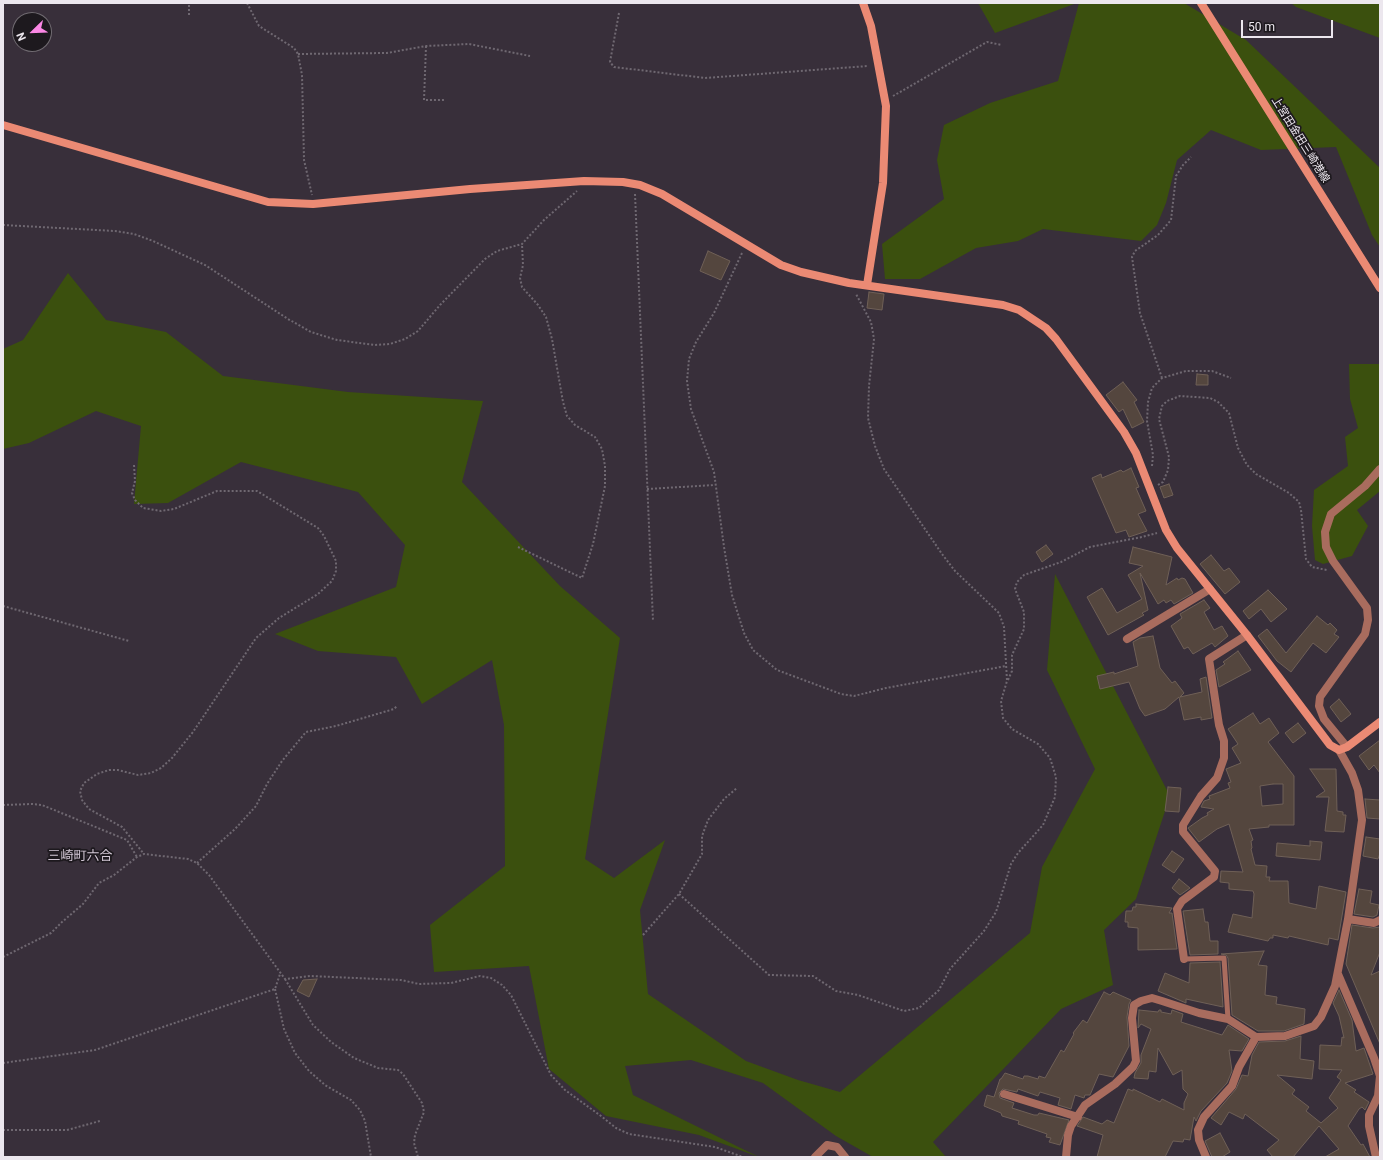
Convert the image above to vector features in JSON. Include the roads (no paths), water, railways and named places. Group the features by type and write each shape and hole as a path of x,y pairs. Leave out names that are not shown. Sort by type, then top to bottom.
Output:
{"street":[{"path":"863,3 868,13 885,101 883,183 867,284"},
{"name":"上宮田金田三崎港線","path":"1202,3 1380,288"},
{"path":"3,125 268,202 313,204 470,189 584,181 623,182 635,184 662,194 781,265 801,272 850,283 867,284 1003,305 1019,310 1032,318 1056,339 1124,432 1136,453 1152,490 1166,530 1177,548 1247,635 1330,745 1343,749"},
{"path":"1066,1157 1068,1135 1071,1126 1085,1105 1115,1084 1133,1067 1136,1061 1132,1018 1134,1005 1152,998 1199,1013 1228,1019 1256,1037 1285,1036 1314,1026 1321,1017 1332,995 1338,974 1348,919 1362,820 1358,790 1352,772 1343,749 1324,719 1318,706 1320,697 1325,688 1365,634 1368,620 1367,608 1340,570 1326,547 1325,539 1327,524 1331,514 1365,486 1380,469"},
{"path":"1127,639 1210,588"},
{"path":"1184,959 1177,909 1182,901 1214,877 1216,870 1182,832 1183,825 1201,796 1217,778 1224,758 1224,742 1219,726 1209,659 1247,635"},
{"path":"1343,749 1380,722"},
{"path":"1348,919 1374,923 1380,920"},
{"path":"1338,974 1374,1058 1380,1076 1378,1096 1369,1115 1369,1126 1376,1157"},
{"path":"1206,1157 1199,1140 1198,1130 1204,1117 1232,1086 1239,1067 1256,1037"},
{"path":"1004,1094 1078,1117"},
{"path":"815,1157 827,1145 837,1147 845,1157"}],"lane":[{"path":"1184,959 1224,958 1228,1019"}],"district":[{"name":"三崎町六合","path":"80,857"}]}
